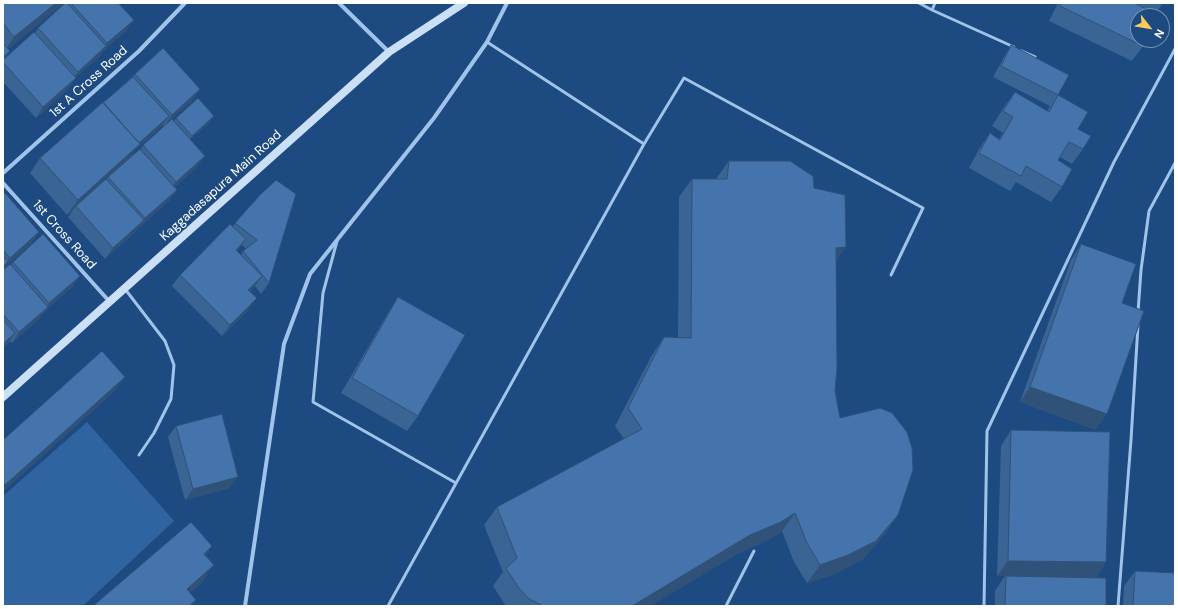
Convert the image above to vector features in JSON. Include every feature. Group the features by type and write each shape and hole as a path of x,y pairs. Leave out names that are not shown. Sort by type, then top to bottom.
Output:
{"main road":[{"name":"Kaggadasapura Main Road","path":"3,397 389,52 464,3"}],"street":[{"name":"1st A Cross Road","path":"3,173 138,51 185,3"},
{"path":"339,3 389,52"},
{"path":"245,606 284,344 310,274 434,118 487,42 507,3"},
{"name":"1st Cross Road","path":"3,183 109,301"}],"lane":[{"path":"919,3 1035,57"},
{"path":"932,10 935,3"},
{"path":"487,42 644,144"},
{"path":"984,606 987,432 1114,162 1175,49"},
{"path":"388,606 644,144 684,78 923,208 891,275"},
{"path":"1118,606 1131,440 1141,270 1149,211 1175,163"},
{"path":"338,238 323,293 313,402 456,484"},
{"path":"124,288 165,341 174,365 172,399 154,433 139,455"},
{"path":"726,606 754,552"}],"shaded area":[{"path":"87,422 174,521 83,606 3,606 3,496"}],"building":[{"path":"3,3 56,3 14,37 3,23"},
{"path":"65,3 67,3 106,46 78,72 38,28"},
{"path":"71,3 118,3 134,20 107,43"},
{"path":"1061,3 1134,3 1144,8 1130,8 1130,40 1060,6"},
{"path":"34,32 76,78 43,107 3,62 3,60"},
{"path":"3,43 10,51 3,57"},
{"path":"1011,45 1069,75 1058,95 1001,66"},
{"path":"163,48 200,89 172,115 135,74"},
{"path":"133,77 169,116 139,143 103,103"},
{"path":"1015,92 1049,112 1058,95 1088,112 1078,129 1091,136 1083,149 1069,142 1058,160 1072,169 1062,187 1026,166 1021,176 979,153 990,133 1000,140 1013,117 1003,111"},
{"path":"198,98 214,116 192,136 176,118"},
{"path":"103,102 140,144 78,200 40,158"},
{"path":"172,119 205,156 176,182 143,145"},
{"path":"140,149 177,190 145,218 108,177"},
{"path":"729,161 790,161 813,176 814,188 845,195 846,247 836,248 837,368 835,391 840,418 880,408 892,413 907,432 912,448 913,470 898,515 876,541 848,555 820,565 807,543 795,513 781,522 750,535 632,606 543,606 528,598 518,587 506,568 517,558 497,507 642,429 628,408 664,337 691,338 692,179 727,179"},
{"path":"106,179 144,220 113,248 76,206"},
{"path":"276,180 296,194 269,283 243,251 257,240 235,223 260,195"},
{"path":"5,193 39,232 10,258 3,250 3,194"},
{"path":"230,224 246,239 236,250 262,276 248,290 257,298 230,325 180,275"},
{"path":"43,234 80,276 49,303 13,262"},
{"path":"1081,244 1136,264 1122,303 1144,311 1107,414 1030,387"},
{"path":"3,256 8,262 3,266"},
{"path":"10,264 48,307 19,332 3,314 3,270"},
{"path":"398,297 465,335 418,416 352,378"},
{"path":"3,320 15,333 3,344"},
{"path":"102,351 125,377 5,485 3,482 3,440"},
{"path":"222,414 238,477 193,489 176,426"},
{"path":"1011,430 1110,432 1106,562 1008,561"},
{"path":"191,522 212,546 204,554 214,565 187,589 196,600 189,606 93,606"},
{"path":"1135,571 1175,573 1175,606 1133,606"},
{"path":"1006,576 1106,578 1106,606 1005,606"}]}
